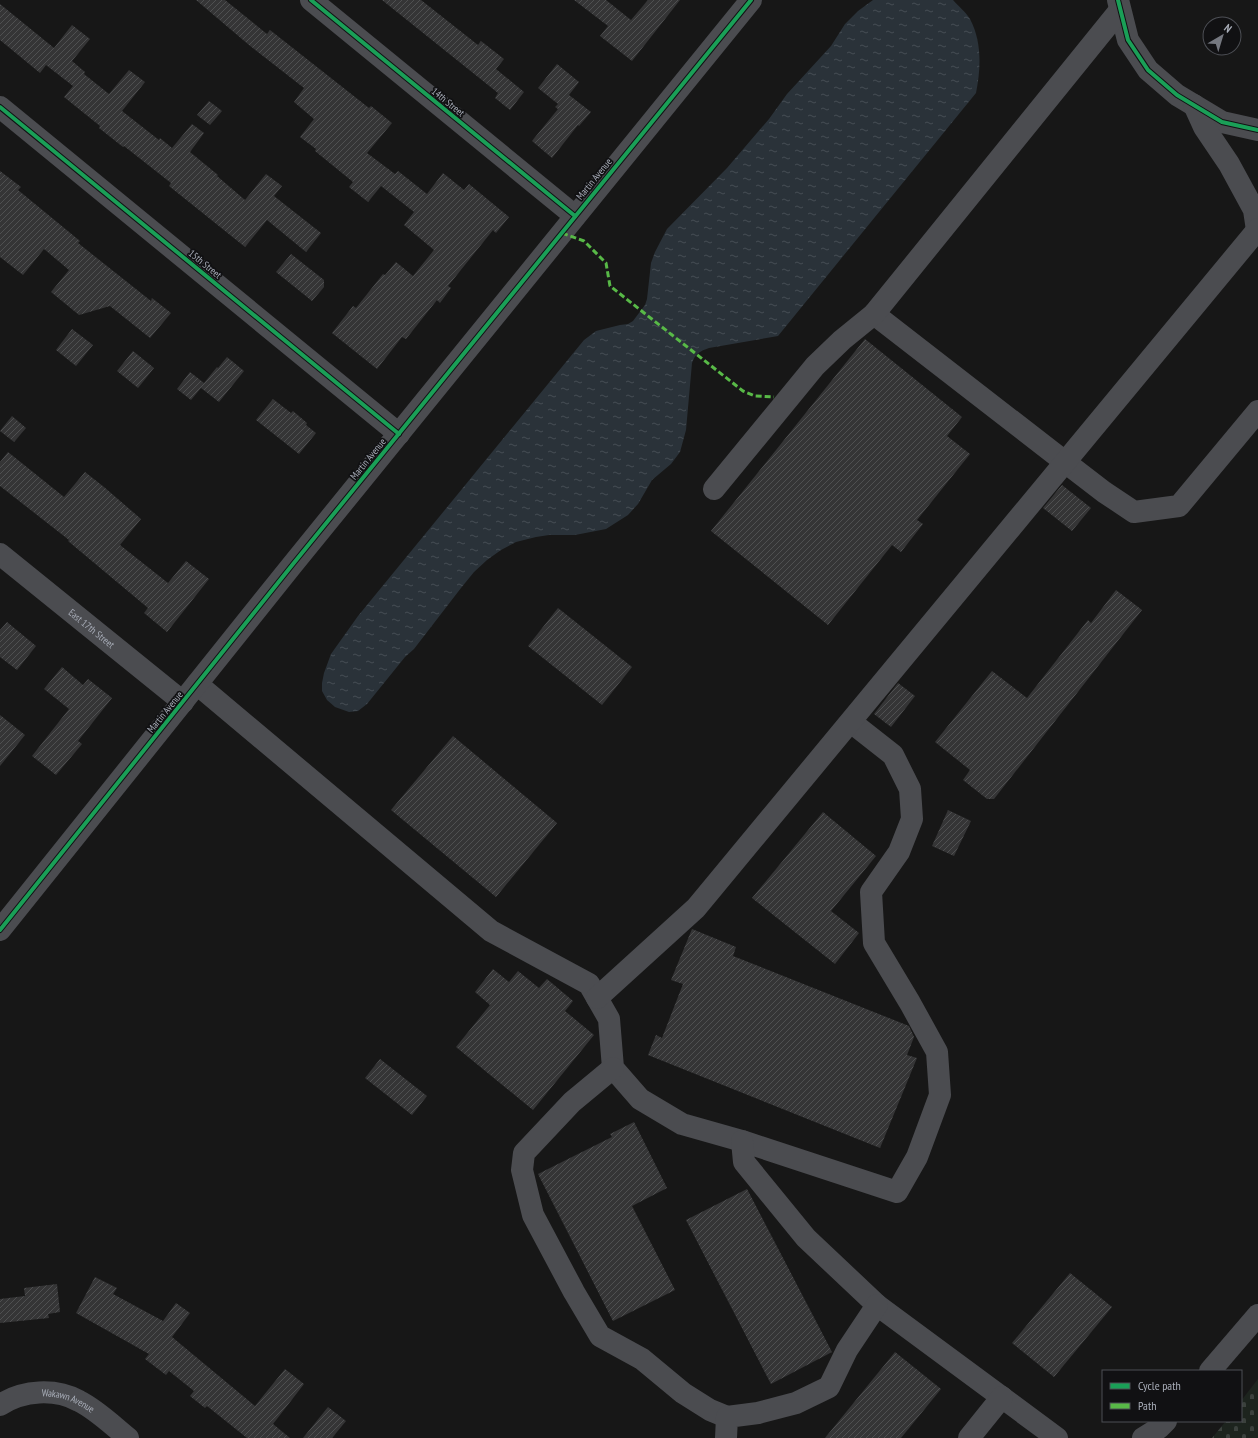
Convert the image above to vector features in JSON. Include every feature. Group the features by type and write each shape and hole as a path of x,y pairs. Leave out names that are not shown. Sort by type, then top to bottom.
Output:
{"street":[{"name":"14th Street","path":"311,0 575,216"},
{"name":"Martin Avenue","path":"0,930 197,684 751,0"},
{"path":"1119,5 1128,40 1148,70 1177,95 1222,122 1258,130"},
{"path":"714,489 815,366 842,340 874,314 1119,5"},
{"path":"597,998 696,908 1258,229 1254,210 1229,164 1204,127 1194,105"},
{"name":"15th Street","path":"0,106 399,434"},
{"path":"874,314 1104,492 1134,512 1179,506 1258,411"},
{"name":"East 17th Street","path":"0,554 183,702"},
{"path":"197,684 491,931 589,984 610,1019 613,1068 640,1100 682,1124 742,1141 897,1192 917,1157 940,1095 937,1052 874,943 871,892 899,852 912,819 910,789 893,755 851,722"},
{"path":"613,1068 572,1102 524,1153 522,1170 533,1214 574,1292 600,1336 642,1359 683,1393 710,1410 727,1427 758,1413 796,1403 829,1387 847,1350 877,1305"},
{"path":"742,1141 744,1162 806,1238 877,1305 1057,1438"},
{"path":"1211,1370 1258,1315"},
{"name":"Wakawn Avenue","path":"0,1405 19,1396 30,1393 58,1393 74,1398 88,1406 128,1438"},
{"path":"969,1438 1002,1397"},
{"path":"1143,1438 1159,1428 1165,1422"}],"green space":[{"path":"1258,1379 1258,1438 1212,1438 1225,1422 1242,1422 1242,1400"}],"water":[{"path":"873,0 953,0 970,19 977,37 979,74 976,93 778,336 709,348 696,355 692,363 686,430 680,452 671,464 652,480 638,504 628,515 606,529 575,535 549,535 536,537 516,542 501,550 474,572 414,649 405,657 367,704 358,711 349,712 335,707 327,700 322,691 324,673 331,654 358,616 584,340 596,331 628,324 633,321 645,305 651,263 667,229 727,168 769,119 787,94 831,46 845,24 858,11"}],"building":[{"path":"196,0 225,0 267,34 270,30 369,108 371,106 392,123 367,153 395,174 398,171 427,194 443,173 464,190 469,184 509,217 496,233 493,230 448,286 451,288 440,303 437,300 406,339 402,337 377,369 332,333 353,306 356,308 383,274 385,275 396,262 413,276 434,250 404,225 414,212 381,186 368,202 349,187 353,182 315,151 316,149 300,137 314,119 294,102 304,88 249,45"},
{"path":"382,0 421,0 478,45 481,41 504,59 496,69 524,92 510,110 495,98 498,93"},
{"path":"574,0 606,0 631,20 648,0 680,0 632,61 600,36 608,26"},
{"path":"0,4 54,48 72,25 90,39 72,61 85,72 84,74 109,94 129,70 145,82 122,111 159,140 160,138 172,148 192,124 204,133 190,152 245,200 266,174 282,186 274,196 321,233 306,252 267,220 245,247 169,186 171,183 99,128 100,126 64,97 73,86 46,65 40,73 0,40"},
{"path":"557,64 579,82 569,95 591,112 579,126 578,125 552,158 532,141 558,109 555,107 558,104 538,88"},
{"path":"209,101 222,111 210,125 197,115"},
{"path":"0,171 21,187 18,190 80,241 78,243 151,301 152,298 171,313 150,338 110,306 79,315 51,292 69,270 44,249 23,275 0,257"},
{"path":"291,254 324,280 324,287 312,301 276,272"},
{"path":"72,329 93,345 76,366 56,350"},
{"path":"865,339 962,417 947,436 970,454 917,520 923,524 901,552 892,545 828,625 711,531"},
{"path":"133,351 154,368 138,388 117,371"},
{"path":"227,357 244,371 219,402 201,388 191,400 177,389 190,372 204,383"},
{"path":"273,399 291,413 293,411 316,433 299,454 256,420"},
{"path":"12,416 26,428 14,442 0,431"},
{"path":"8,452 64,497 85,472 104,487 141,519 120,545 168,583 186,561 209,579 167,632 144,613 148,608 68,541 69,540 0,486 0,462"},
{"path":"1062,485 1091,508 1072,531 1043,508"},
{"path":"1116,590 1142,610 994,799 987,799 963,780 970,770 935,742 992,671 1027,698 1088,620 1091,623"},
{"path":"558,608 632,667 602,705 528,646"},
{"path":"7,622 36,646 17,670 0,657 0,630"},
{"path":"62,667 83,685 88,679 112,698 78,741 82,744 56,775 32,756 69,709 44,689"},
{"path":"898,683 915,696 891,727 874,714"},
{"path":"0,715 25,735 0,766"},
{"path":"453,736 557,823 496,897 391,810"},
{"path":"948,810 971,821 954,856 932,846"},
{"path":"823,812 876,856 831,911 859,933 835,964 752,898"},
{"path":"692,929 736,947 733,956 909,1026 914,1037 907,1055 917,1058 880,1148 648,1055 656,1035 662,1038 683,984 671,980"},
{"path":"493,969 509,982 518,971 539,988 547,979 573,1001 565,1011 594,1035 533,1110 456,1047 490,1005 475,992"},
{"path":"380,1059 427,1096 412,1115 365,1078"},
{"path":"634,1122 667,1188 632,1206 675,1290 613,1321 538,1174 612,1137 610,1134"},
{"path":"747,1189 832,1352 771,1384 686,1220"},
{"path":"1070,1273 1112,1307 1054,1377 1012,1343"},
{"path":"95,1277 117,1288 113,1294 163,1321 176,1303 190,1313 172,1337 255,1406 285,1369 304,1384 273,1424 290,1438 247,1438 207,1406 205,1408 190,1396 194,1391 169,1371 166,1375 145,1359 149,1354 76,1313"},
{"path":"57,1284 60,1312 48,1314 49,1318 0,1323 0,1299 25,1296 24,1288"},
{"path":"895,1352 941,1389 901,1438 825,1438"},
{"path":"328,1407 346,1421 332,1438 303,1438"}],"marked path":[{"path":"562,233 584,241 606,263 610,286 743,391 755,396 774,397"}],"cycle path":[{"path":"311,0 575,216"},
{"path":"0,930 293,564 751,0"},
{"path":"1118,0 1128,40 1148,70 1177,95 1222,122 1258,130"},
{"path":"0,107 399,434"}]}
